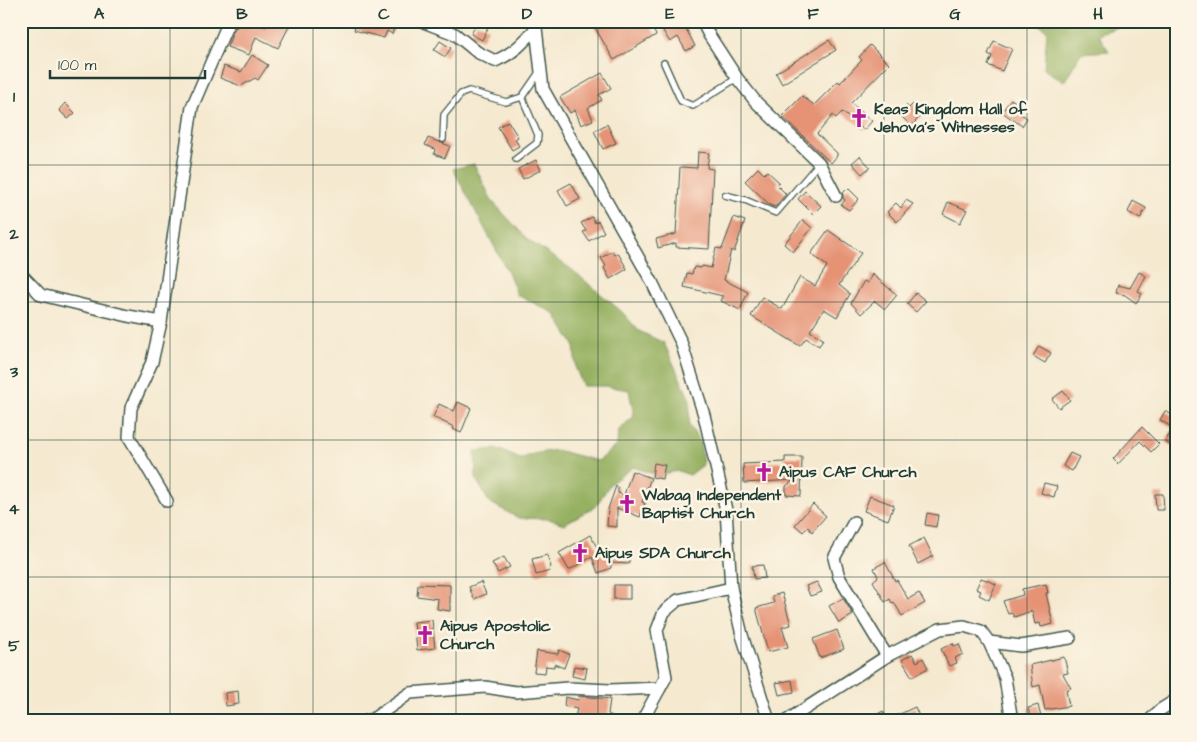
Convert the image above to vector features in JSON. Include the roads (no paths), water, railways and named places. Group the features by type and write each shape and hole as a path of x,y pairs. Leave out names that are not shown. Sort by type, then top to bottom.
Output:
{"street":[{"path":"167,502 129,437 131,408 152,362 161,322 192,107 229,21"},
{"path":"421,21 455,34 477,52 495,61 508,56 520,47 537,25"},
{"path":"702,21 737,78 756,102 819,164 836,196"},
{"path":"537,25 543,89 651,280 681,342 704,415 726,510 731,588 742,635 769,721"},
{"path":"21,274 41,295 161,322"},
{"path":"854,522 834,558 839,576 887,656"},
{"path":"642,721 666,677 657,630 664,612 678,600 731,588"},
{"path":"786,721 887,656 940,629 964,626 981,631 989,642 1005,678 1012,721"},
{"path":"989,642 1021,646 1070,638"},
{"path":"366,721 373,719 410,693 485,687 516,692 568,688 610,690 660,688"},
{"path":"1149,721 1160,710 1176,700"}],"lane":[{"path":"664,63 681,101 693,106 737,78"},
{"path":"442,139 444,115 461,94 469,90 506,102 522,97 540,71"},
{"path":"516,160 537,144 538,135 522,97"},
{"path":"725,195 745,200 776,214 819,164"}],"place":[{"name":"Keas Kingdom Hall of Jehova's Witnesses","path":"859,118"},
{"name":"Aipus CAF Church","path":"764,472"},
{"name":"Wabag Independent Baptist Church","path":"627,504"},
{"name":"Aipus SDA Church","path":"580,553"},
{"name":"Aipus Apostolic Church","path":"425,635"}]}
